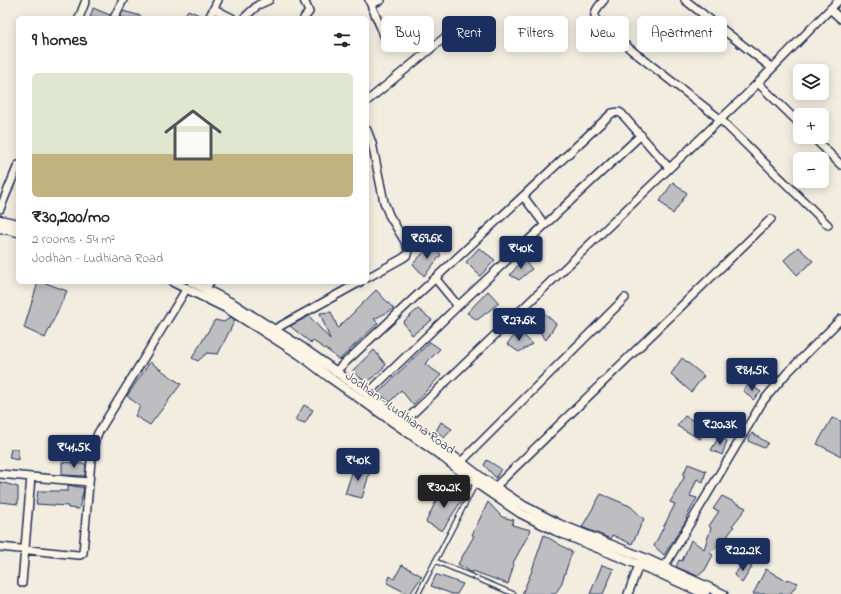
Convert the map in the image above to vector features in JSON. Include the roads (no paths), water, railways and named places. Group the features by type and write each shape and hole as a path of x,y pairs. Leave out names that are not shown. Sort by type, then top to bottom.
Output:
{"street":[{"path":"79,16 86,0"},
{"path":"115,16 123,0"},
{"path":"211,16 218,0"},
{"path":"246,16 258,5 269,0"},
{"path":"304,0 308,16"},
{"path":"381,0 370,2 381,28"},
{"path":"604,0 594,14 598,24 720,119 828,225"},
{"path":"685,0 772,68"},
{"path":"405,421 720,119 839,0"},
{"path":"214,8 228,16"},
{"path":"830,9 841,19"},
{"path":"369,99 442,40"},
{"path":"758,82 793,117"},
{"path":"336,372 612,113 619,112 622,114 669,168"},
{"path":"369,135 372,143 384,202 407,245 408,251 404,258 369,277"},
{"path":"367,394 458,306 641,135"},
{"path":"820,144 841,165"},
{"path":"0,209 16,170"},
{"path":"523,196 545,225"},
{"path":"494,487 771,219"},
{"path":"0,220 16,224"},
{"path":"0,228 16,232"},
{"path":"435,278 458,306"},
{"path":"275,329 356,284"},
{"path":"0,547 78,555 82,553 92,449 98,433 189,285"},
{"name":"Jodhan - Ludhiana Road","path":"189,285 208,285 232,303 304,348 494,487 542,516 641,561 705,594"},
{"name":"Jodhan - Ludhiana Road","path":"189,285 299,354 329,377 440,455 476,483 520,513 556,531 641,561 664,567 723,594"},
{"path":"461,462 625,298"},
{"path":"664,567 763,401 786,373 841,319"},
{"path":"0,474 89,482"},
{"path":"22,583 32,477"},
{"path":"628,594 641,561"}],"lane":[{"path":"418,594 476,483"},
{"path":"435,561 514,594"}]}
